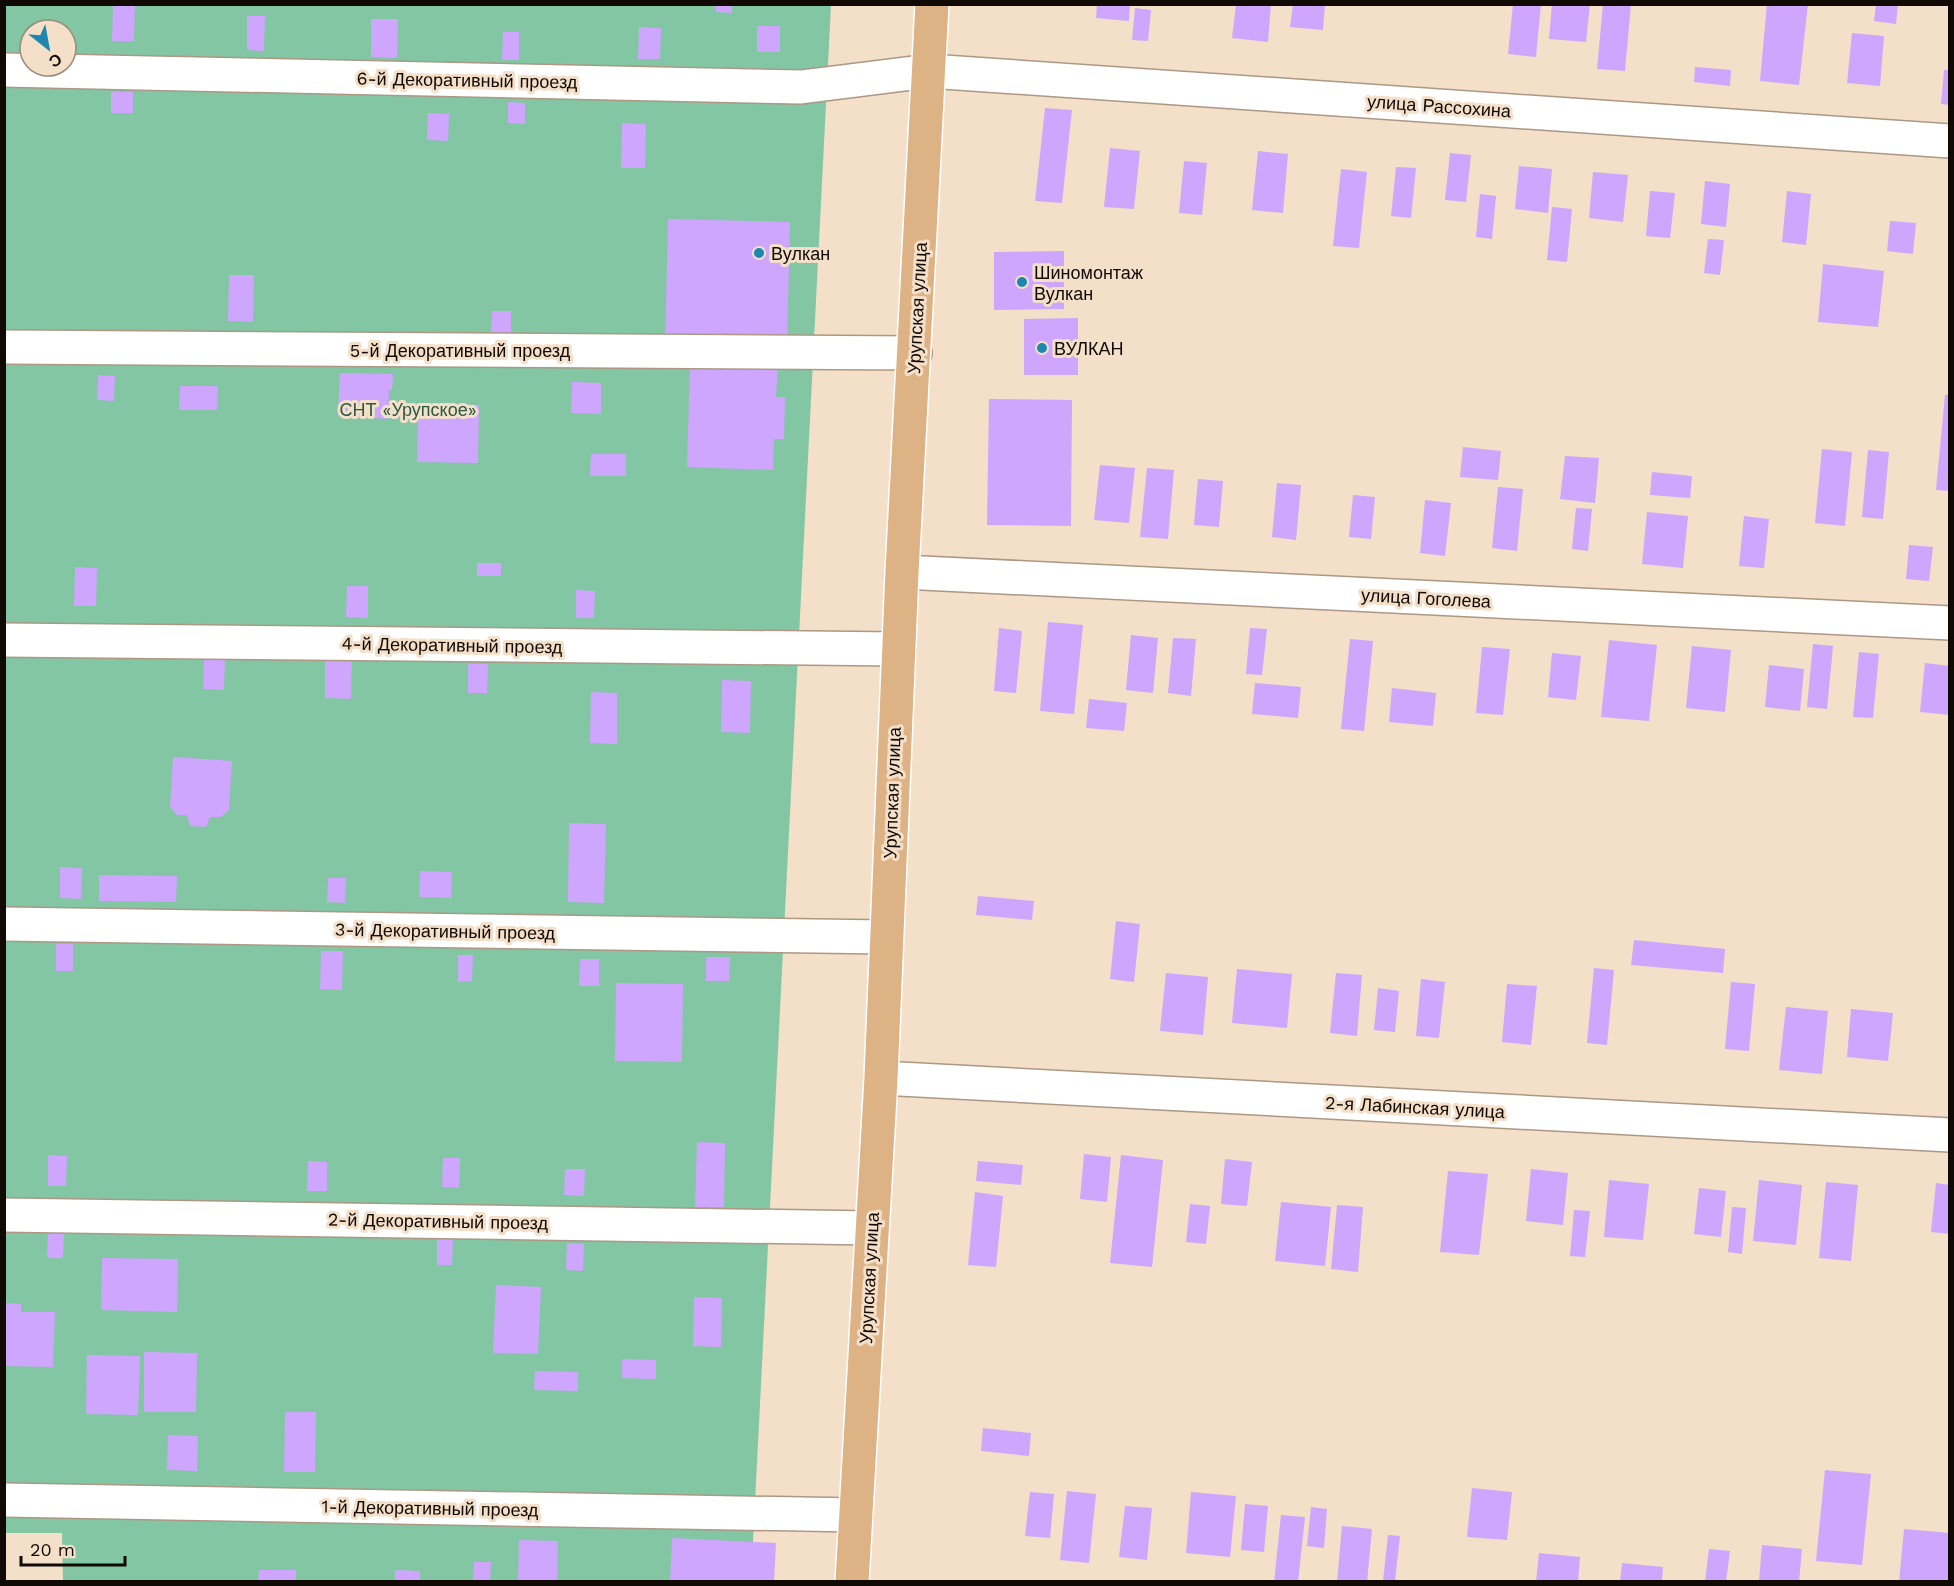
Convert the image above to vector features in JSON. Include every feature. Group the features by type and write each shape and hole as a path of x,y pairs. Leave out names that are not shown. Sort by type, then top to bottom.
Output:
{"main road":[{"name":"Урупская улица","path":"852,1581 880,1078 898,649 932,4"}],"street":[{"name":"6-й Декоративный проезд","path":"4,70 801,87 929,71"},
{"name":"улица Рассохина","path":"929,71 1950,141"},
{"name":"5-й Декоративный проезд","path":"4,347 915,353"},
{"name":"улица Гоголева","path":"902,572 1950,624"},
{"name":"4-й Декоративный проезд","path":"4,640 898,649"},
{"name":"3-й Декоративный проезд","path":"4,924 886,937"},
{"name":"2-я Лабинская улица","path":"880,1078 1950,1135"},
{"name":"2-й Декоративный проезд","path":"4,1215 872,1228"},
{"name":"1-й Декоративный проезд","path":"4,1500 856,1515"}],"green space":[{"name":"СНТ «Урупское»","path":"5,5 831,5 751,1581 63,1581 62,1533 5,1533"}],"building":[{"path":"113,4 135,4 134,41 112,41"},
{"path":"716,4 732,4 732,13 716,12"},
{"path":"1097,4 1130,4 1129,21 1096,18"},
{"path":"1236,4 1271,4 1268,42 1232,38"},
{"path":"1293,4 1325,4 1323,30 1290,27"},
{"path":"1513,4 1541,4 1536,57 1508,54"},
{"path":"1552,4 1590,4 1586,42 1549,39"},
{"path":"1603,4 1631,4 1625,71 1597,69"},
{"path":"1767,4 1808,4 1799,85 1760,81"},
{"path":"1876,4 1898,4 1896,24 1874,21"},
{"path":"1135,8 1151,10 1148,41 1132,40"},
{"path":"247,16 265,16 264,51 247,50"},
{"path":"371,19 398,19 397,58 371,57"},
{"path":"757,26 780,26 780,52 757,52"},
{"path":"639,27 661,28 660,59 638,59"},
{"path":"503,32 519,32 519,60 502,60"},
{"path":"1852,33 1884,36 1880,86 1847,83"},
{"path":"1695,67 1731,70 1730,86 1694,82"},
{"path":"1944,70 1950,70 1950,105 1941,104"},
{"path":"111,92 133,92 133,113 111,113"},
{"path":"508,102 525,103 525,124 508,123"},
{"path":"1045,108 1072,110 1062,203 1035,201"},
{"path":"428,113 449,114 448,141 427,140"},
{"path":"622,123 646,124 645,168 621,168"},
{"path":"1110,148 1140,151 1134,209 1104,207"},
{"path":"1258,151 1288,154 1283,213 1252,210"},
{"path":"1450,153 1471,155 1466,202 1445,200"},
{"path":"1184,161 1207,163 1202,215 1179,213"},
{"path":"1519,166 1552,169 1548,213 1515,209"},
{"path":"1396,167 1416,168 1411,218 1391,216"},
{"path":"1341,169 1367,172 1359,248 1333,246"},
{"path":"1593,172 1628,175 1623,222 1589,218"},
{"path":"1705,181 1730,184 1726,227 1701,224"},
{"path":"1650,191 1675,193 1670,238 1646,236"},
{"path":"1787,191 1811,194 1806,245 1782,242"},
{"path":"1480,194 1496,196 1492,239 1476,237"},
{"path":"1552,207 1572,209 1567,262 1547,260"},
{"path":"668,219 790,222 787,348 665,345"},
{"path":"1890,221 1916,223 1913,254 1887,251"},
{"path":"1708,239 1724,240 1720,275 1704,273"},
{"path":"1064,251 1064,309 994,310 994,252"},
{"path":"1823,264 1884,271 1878,327 1818,322"},
{"path":"229,275 254,275 253,322 228,321"},
{"path":"492,311 511,311 511,338 491,338"},
{"path":"1078,318 1078,375 1024,375 1024,319"},
{"path":"690,362 778,364 776,397 785,397 784,439 774,439 773,470 687,467"},
{"path":"340,373 393,374 392,390 389,390 388,419 338,416"},
{"path":"98,375 115,376 114,401 97,400"},
{"path":"572,382 601,383 601,414 571,413"},
{"path":"180,386 218,386 217,410 179,410"},
{"path":"1945,395 1950,395 1950,491 1936,490"},
{"path":"989,399 1072,400 1071,526 987,525"},
{"path":"418,404 479,405 478,463 417,462"},
{"path":"1463,447 1501,451 1498,480 1460,477"},
{"path":"1822,449 1852,452 1845,526 1815,523"},
{"path":"1868,450 1889,452 1883,519 1862,517"},
{"path":"591,454 626,454 626,476 590,476"},
{"path":"1565,456 1599,458 1595,503 1560,499"},
{"path":"1100,465 1135,468 1129,523 1094,520"},
{"path":"1147,468 1174,470 1168,539 1140,537"},
{"path":"1652,472 1692,476 1690,498 1650,495"},
{"path":"1198,479 1223,481 1219,527 1194,525"},
{"path":"1277,483 1301,485 1296,540 1272,537"},
{"path":"1498,487 1523,489 1517,551 1492,548"},
{"path":"1353,495 1375,497 1371,539 1349,537"},
{"path":"1425,500 1451,503 1445,556 1420,553"},
{"path":"1576,508 1592,509 1588,551 1572,549"},
{"path":"1647,512 1688,516 1683,568 1642,564"},
{"path":"1744,516 1769,519 1764,568 1739,566"},
{"path":"1909,545 1933,547 1929,581 1906,579"},
{"path":"477,563 501,563 501,576 477,576"},
{"path":"75,567 97,568 96,606 74,606"},
{"path":"347,586 368,586 368,618 346,617"},
{"path":"576,590 595,591 594,618 576,618"},
{"path":"1048,622 1083,625 1074,714 1040,711"},
{"path":"999,628 1022,631 1016,693 994,691"},
{"path":"1250,628 1267,629 1262,675 1246,674"},
{"path":"1131,635 1158,638 1153,693 1126,690"},
{"path":"1173,638 1196,639 1191,696 1168,693"},
{"path":"1350,639 1373,641 1364,731 1341,729"},
{"path":"1609,640 1657,645 1649,721 1601,717"},
{"path":"1813,644 1833,646 1827,709 1807,707"},
{"path":"1692,646 1731,650 1725,712 1686,708"},
{"path":"1482,647 1510,649 1503,715 1476,713"},
{"path":"1859,652 1879,654 1873,718 1853,717"},
{"path":"1552,653 1581,656 1576,700 1548,697"},
{"path":"325,656 352,656 351,699 325,698"},
{"path":"204,657 225,658 224,690 203,689"},
{"path":"1925,663 1950,666 1950,715 1920,712"},
{"path":"468,664 488,664 487,693 468,693"},
{"path":"1769,665 1804,669 1800,711 1765,707"},
{"path":"722,680 751,681 750,733 721,732"},
{"path":"1255,683 1301,687 1298,718 1252,714"},
{"path":"1392,688 1436,693 1433,726 1389,722"},
{"path":"591,692 617,693 617,744 590,743"},
{"path":"1089,699 1127,703 1124,731 1086,728"},
{"path":"173,757 232,761 229,810 221,817 210,817 206,827 190,826 187,815 177,815 170,807"},
{"path":"569,823 606,824 604,903 568,902"},
{"path":"60,867 82,868 81,899 60,898"},
{"path":"420,871 452,872 451,898 419,897"},
{"path":"99,875 177,876 176,902 99,901"},
{"path":"328,878 346,878 345,903 327,902"},
{"path":"978,896 1034,901 1032,920 976,915"},
{"path":"1116,921 1140,924 1134,982 1110,979"},
{"path":"1634,940 1725,949 1723,973 1631,965"},
{"path":"56,944 73,944 73,971 56,971"},
{"path":"321,951 343,951 342,990 320,989"},
{"path":"458,955 473,955 472,981 458,982"},
{"path":"706,957 730,957 729,981 706,981"},
{"path":"580,959 599,959 599,986 579,986"},
{"path":"1594,968 1614,970 1607,1045 1587,1043"},
{"path":"1237,969 1292,974 1287,1028 1232,1023"},
{"path":"1166,973 1208,977 1203,1035 1160,1031"},
{"path":"1336,973 1362,975 1357,1036 1330,1033"},
{"path":"1421,979 1445,982 1439,1038 1416,1036"},
{"path":"1731,982 1755,984 1749,1051 1725,1049"},
{"path":"616,983 683,984 682,1062 615,1061"},
{"path":"1507,984 1537,986 1531,1045 1502,1042"},
{"path":"1378,988 1399,991 1395,1032 1374,1030"},
{"path":"1786,1007 1828,1011 1822,1074 1779,1070"},
{"path":"1851,1009 1893,1013 1888,1061 1847,1057"},
{"path":"697,1142 725,1143 724,1207 695,1207"},
{"path":"1084,1154 1111,1157 1107,1202 1080,1199"},
{"path":"48,1155 67,1156 66,1186 48,1186"},
{"path":"1121,1155 1163,1160 1152,1267 1110,1263"},
{"path":"443,1158 460,1158 459,1188 442,1187"},
{"path":"1225,1159 1252,1162 1247,1206 1221,1204"},
{"path":"308,1161 327,1162 327,1191 307,1191"},
{"path":"978,1161 1023,1165 1021,1185 976,1181"},
{"path":"565,1169 585,1169 584,1196 564,1195"},
{"path":"1531,1169 1568,1173 1563,1225 1526,1221"},
{"path":"1448,1171 1488,1174 1479,1255 1440,1252"},
{"path":"1609,1180 1649,1184 1643,1240 1604,1237"},
{"path":"1759,1180 1802,1185 1796,1245 1753,1241"},
{"path":"1826,1182 1858,1185 1851,1261 1819,1258"},
{"path":"1936,1183 1950,1185 1950,1234 1931,1232"},
{"path":"1699,1188 1726,1191 1721,1237 1694,1234"},
{"path":"975,1192 1003,1196 996,1267 968,1265"},
{"path":"1281,1202 1331,1207 1325,1266 1275,1261"},
{"path":"1190,1204 1210,1206 1206,1244 1186,1242"},
{"path":"1337,1205 1363,1207 1358,1272 1331,1269"},
{"path":"1732,1207 1746,1208 1742,1254 1728,1252"},
{"path":"1574,1210 1590,1211 1585,1257 1570,1256"},
{"path":"48,1230 64,1230 63,1258 47,1258"},
{"path":"437,1238 453,1238 452,1265 437,1265"},
{"path":"567,1243 584,1244 583,1271 566,1270"},
{"path":"102,1258 178,1259 177,1312 101,1310"},
{"path":"496,1285 541,1287 538,1354 493,1353"},
{"path":"694,1297 722,1298 721,1347 693,1346"},
{"path":"6,1303 21,1304 21,1312 55,1312 53,1367 4,1366"},
{"path":"144,1352 197,1353 196,1412 144,1412"},
{"path":"87,1355 140,1356 138,1415 86,1414"},
{"path":"622,1359 656,1360 656,1379 622,1378"},
{"path":"535,1371 578,1372 578,1391 534,1390"},
{"path":"285,1412 316,1412 315,1472 284,1472"},
{"path":"983,1428 1031,1433 1029,1456 981,1451"},
{"path":"168,1435 198,1436 197,1471 167,1470"},
{"path":"1825,1470 1871,1474 1862,1565 1816,1561"},
{"path":"1472,1488 1512,1492 1507,1540 1467,1537"},
{"path":"1067,1491 1096,1494 1089,1563 1060,1560"},
{"path":"1030,1492 1054,1494 1050,1538 1025,1536"},
{"path":"1191,1492 1236,1496 1230,1557 1186,1553"},
{"path":"1245,1504 1268,1506 1264,1552 1241,1550"},
{"path":"1125,1506 1152,1508 1147,1560 1119,1557"},
{"path":"1311,1507 1327,1509 1324,1548 1307,1546"},
{"path":"1281,1515 1305,1517 1298,1582 1274,1582"},
{"path":"1342,1526 1372,1529 1367,1582 1337,1582"},
{"path":"1904,1529 1950,1533 1950,1582 1899,1582"},
{"path":"1388,1535 1400,1536 1395,1581 1383,1581"},
{"path":"672,1538 776,1543 774,1582 670,1582"},
{"path":"519,1540 558,1541 557,1582 518,1582"},
{"path":"1762,1545 1802,1549 1799,1582 1759,1582"},
{"path":"1709,1549 1730,1551 1726,1582 1705,1582"},
{"path":"1539,1553 1580,1557 1578,1582 1536,1582"},
{"path":"474,1562 491,1562 490,1582 473,1582"},
{"path":"1622,1563 1663,1567 1662,1582 1620,1582"},
{"path":"259,1570 296,1570 296,1582 258,1582"},
{"path":"395,1570 420,1571 420,1582 395,1582"}],"place":[{"name":"Вулкан","path":"759,253"},
{"name":"Шиномонтаж Вулкан","path":"1022,282"},
{"name":"ВУЛКАН","path":"1042,348"}]}
